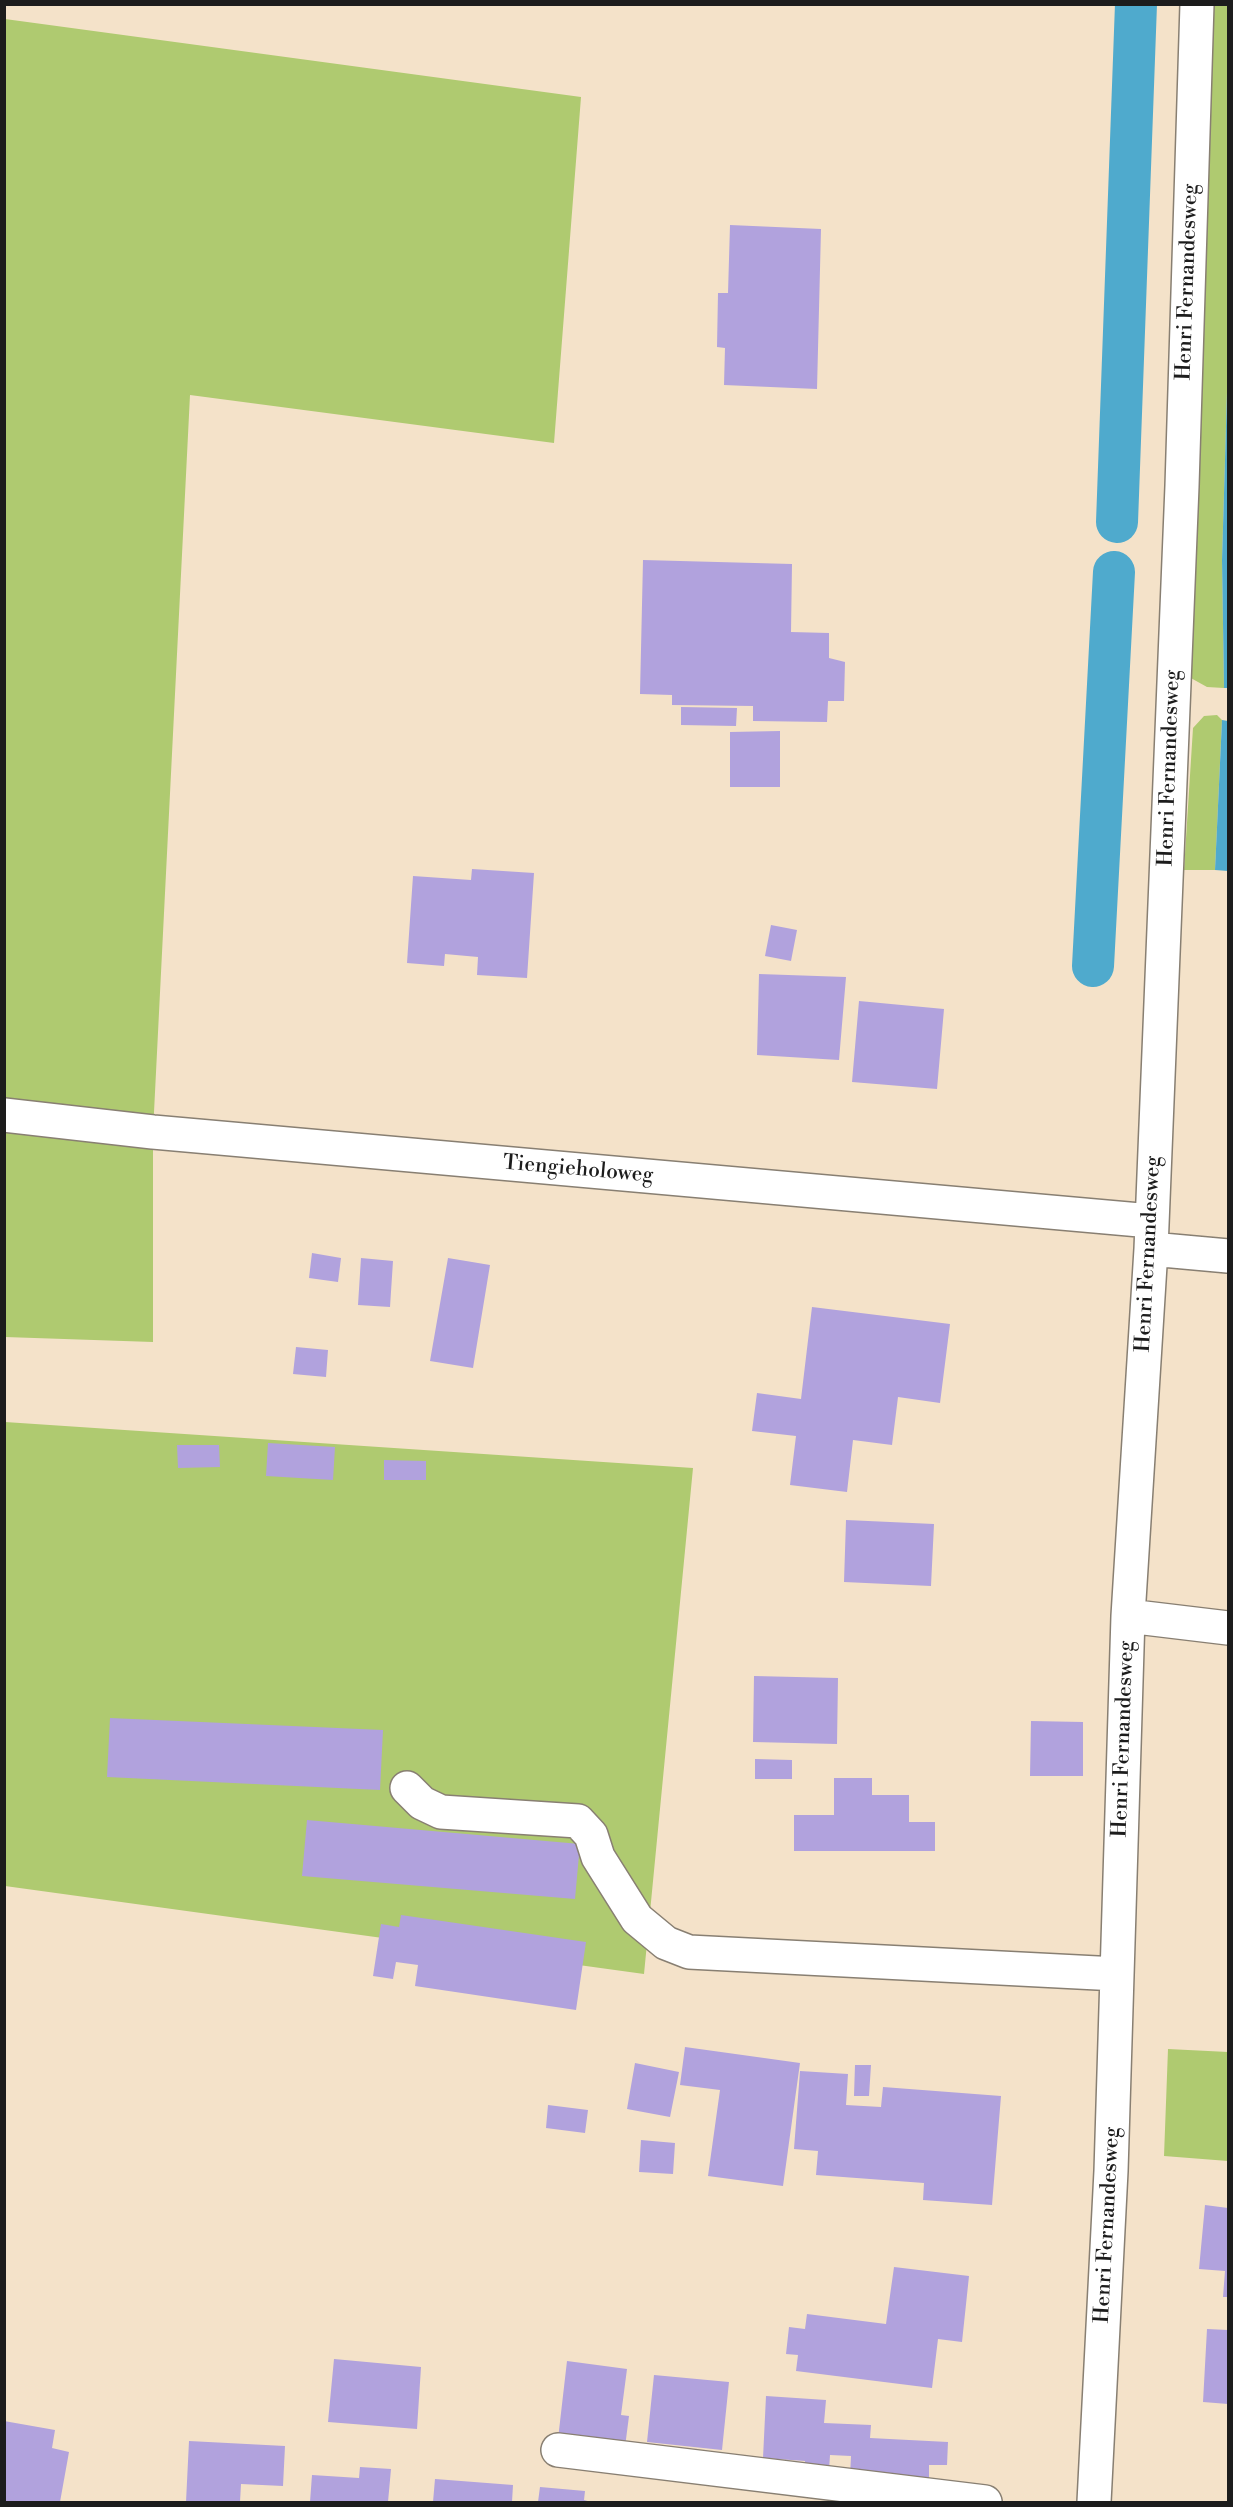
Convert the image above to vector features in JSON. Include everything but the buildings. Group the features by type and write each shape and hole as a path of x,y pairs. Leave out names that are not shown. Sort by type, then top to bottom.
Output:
{"street":[{"name":"Henri Fernandesweg","path":"1094,2502 1111,2171 1128,1616 1151,1235 1182,474 1197,4"},
{"name":"Tiengieholoweg","path":"4,1115 1151,1235 1228,1256"},
{"path":"1128,1616 1228,1628"},
{"path":"407,1788 422,1803 441,1812 578,1821 591,1835 598,1857 637,1919 666,1943 689,1952 1117,1974"},
{"path":"558,2450 985,2502"}],"green space":[{"path":"1214,5 1228,5 1228,359 1222,560 1224,688 1207,687 1189,677"},
{"path":"5,19 581,97 554,443 190,395 153,1132 153,1342 5,1337"},
{"path":"1217,715 1222,720 1215,870 1184,870 1193,728 1204,716"},
{"path":"5,1422 693,1468 644,1974 5,1886"},
{"path":"1168,2049 1228,2052 1228,2161 1164,2156"}],"water":[{"path":"1228,359 1228,688 1224,688 1222,560"},
{"path":"1222,720 1228,721 1228,871 1215,870"}],"waterway":[{"path":"1117,522 1136,4"},
{"path":"1093,966 1114,572"}]}
